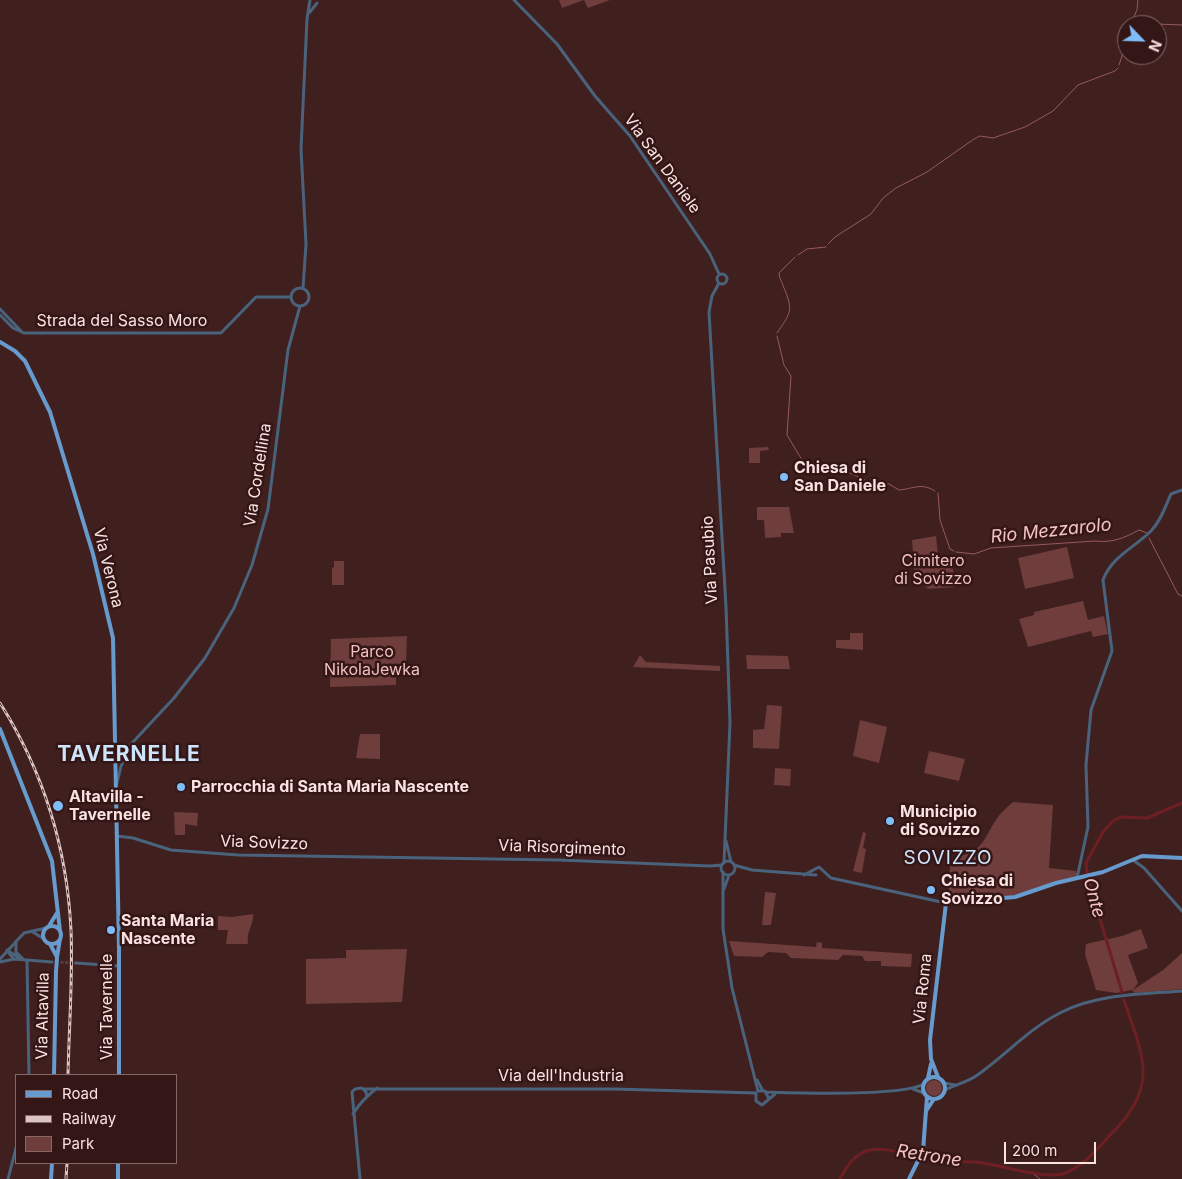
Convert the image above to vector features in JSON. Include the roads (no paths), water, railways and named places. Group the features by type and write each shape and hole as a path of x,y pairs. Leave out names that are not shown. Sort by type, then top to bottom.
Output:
{"main road":[{"name":"Via Verona","path":"0,342 25,360 41,391 57,434 93,554 112,638 115,758"},
{"path":"0,729 35,823 52,861 58,911 60,937 57,942 50,944 44,939 47,928 58,911"},
{"name":"Via Tavernelle","path":"115,758 119,1074"},
{"path":"946,903 1001,900 1090,875 1142,856 1182,858"},
{"name":"Via Roma","path":"938,1077 931,1059 930,1040 946,903"},
{"path":"47,928 55,927 60,931"},
{"name":"Via Altavilla","path":"54,1074 56,972 60,937"},
{"name":"Via Altavilla","path":"50,944 57,956"},
{"path":"909,1179 922,1155 927,1097 924,1092 924,1084 932,1068 931,1059"},
{"path":"927,1097 934,1099 941,1097 945,1090 944,1082 938,1077 928,1078"},
{"path":"926,1113 934,1099"},
{"path":"51,1179 52,1164"},
{"path":"118,1164 118,1179"}],"street":[{"path":"310,0 319,1"},
{"name":"Via Cordellina","path":"115,758 120,756 140,732 174,698 205,658 234,608 252,565 268,509 288,350 300,306 306,304 309,298 308,293 303,288 306,244 301,149 307,19 310,0"},
{"name":"Via San Daniele","path":"514,0 557,44 595,96 633,140 710,254 719,274"},
{"path":"309,13 319,1"},
{"path":"719,274 724,274 727,278 724,283 719,283 716,278 719,274"},
{"name":"Via Pasubio","path":"719,283 712,296 709,312 726,607 730,722 723,864"},
{"path":"300,306 294,304 291,297 294,291 303,288"},
{"name":"Strada del Sasso Moro","path":"0,315 16,330 23,333 221,334 256,297 291,297"},
{"name":"Strada del Sasso Moro","path":"0,309 23,333"},
{"path":"1080,878 1088,827 1086,764 1091,710 1112,651 1103,580 1121,554 1151,532 1161,519 1171,494 1182,490"},
{"name":"Via Cordellina","path":"115,791 127,752 140,732"},
{"name":"Via Sovizzo","path":"116,836 133,838 170,850 225,854 414,858"},
{"name":"Via Pasubio","path":"725,836 733,864"},
{"name":"Via Risorgimento","path":"414,858 568,860 710,866"},
{"path":"1132,860 1144,868 1182,911"},
{"path":"723,864 723,929 732,988 755,1078 757,1092 755,1100 762,1105 777,1093"},
{"path":"733,864 734,872"},
{"path":"710,866 733,864 746,870"},
{"path":"710,866 729,875"},
{"path":"804,875 817,867 831,878 946,903"},
{"path":"723,898 729,875 734,872 746,870 816,875 821,874 822,870"},
{"path":"814,870 816,875"},
{"path":"0,960 16,939 30,931 47,928"},
{"path":"30,931 44,939"},
{"path":"16,939 15,949 25,960 29,1074"},
{"path":"7,950 8,955 14,960"},
{"path":"7,950 25,960"},
{"path":"0,960 52,962"},
{"path":"76,963 119,966"},
{"path":"945,1090 977,1075 1039,1025 1061,1012 1078,1005 1182,991"},
{"path":"755,1078 769,1099"},
{"path":"944,1082 956,1085"},
{"path":"912,1088 924,1084"},
{"path":"353,1114 359,1104 378,1088"},
{"name":"Via dell'Industria","path":"363,1089 614,1088 744,1094 765,1091 777,1093 912,1088"},
{"path":"912,1088 924,1092"},
{"path":"360,1179 353,1114 353,1090 363,1089 367,1097"},
{"name":"Via dell'Industria","path":"744,1094 755,1100"},
{"path":"352,1100 359,1104"},
{"path":"8,1179 15,1152"}],"waterway":[{"name":"Rio Mezzarolo","path":"1135,15 1138,0"},
{"path":"1167,24 1182,25"},
{"name":"Rio Mezzarolo","path":"828,244 835,237 871,214 883,198 896,188 927,172 974,139 980,136 993,138 1025,127 1053,111 1078,85 1115,71 1118,68"},
{"name":"Rio Mezzarolo","path":"798,255 807,249 826,247"},
{"name":"Rio Mezzarolo","path":"777,333 788,316 790,307 779,273 795,257"},
{"name":"Rio Mezzarolo","path":"777,336 784,365 791,376 787,435 805,465 816,468 833,465 871,483 889,484 899,490 921,486 935,491"},
{"name":"Rio Mezzarolo","path":"938,493 940,520 950,549 954,551"},
{"name":"Rio Mezzarolo","path":"956,552 974,554 991,548 1113,541 1139,530 1147,533"},
{"name":"Rio Mezzarolo","path":"1149,538 1178,594 1182,596"},
{"name":"Onte","path":"1122,992 1088,879 1086,863 1103,832 1113,821 1121,817 1147,818 1182,803"},
{"name":"Onte","path":"840,1179 848,1165 858,1155 878,1149 933,1160 985,1163 1044,1175 1062,1174 1083,1163 1126,1117 1136,1101 1142,1086 1143,1070 1141,1055 1124,1000"},
{"name":"Onte","path":"1031,1172 1040,1179"}],"tunnel":[{"path":"56,962 76,963"}],"railway":[{"path":"0,703 29,756 40,783 50,812 64,870 71,930 68,1074"},
{"path":"66,1179 67,1164"}],"place":[{"name":"Chiesa di San Daniele","path":"784,477"},
{"name":"Parrocchia di Santa Maria Nascente","path":"181,787"},
{"name":"Altavilla - Tavernelle","path":"58,806"},
{"name":"Municipio di Sovizzo","path":"890,821"},
{"name":"Chiesa di Sovizzo","path":"931,890"},
{"name":"Santa Maria Nascente","path":"111,930"}],"district":[{"name":"TAVERNELLE","path":"129,755"},
{"name":"SOVIZZO","path":"948,858"}],"park label":[{"name":"Cimitero di Sovizzo","path":"933,570"},
{"name":"Parco NikolaJewka","path":"372,661"}],"water label":[{"name":"Retrone","path":"929,1156"}]}
